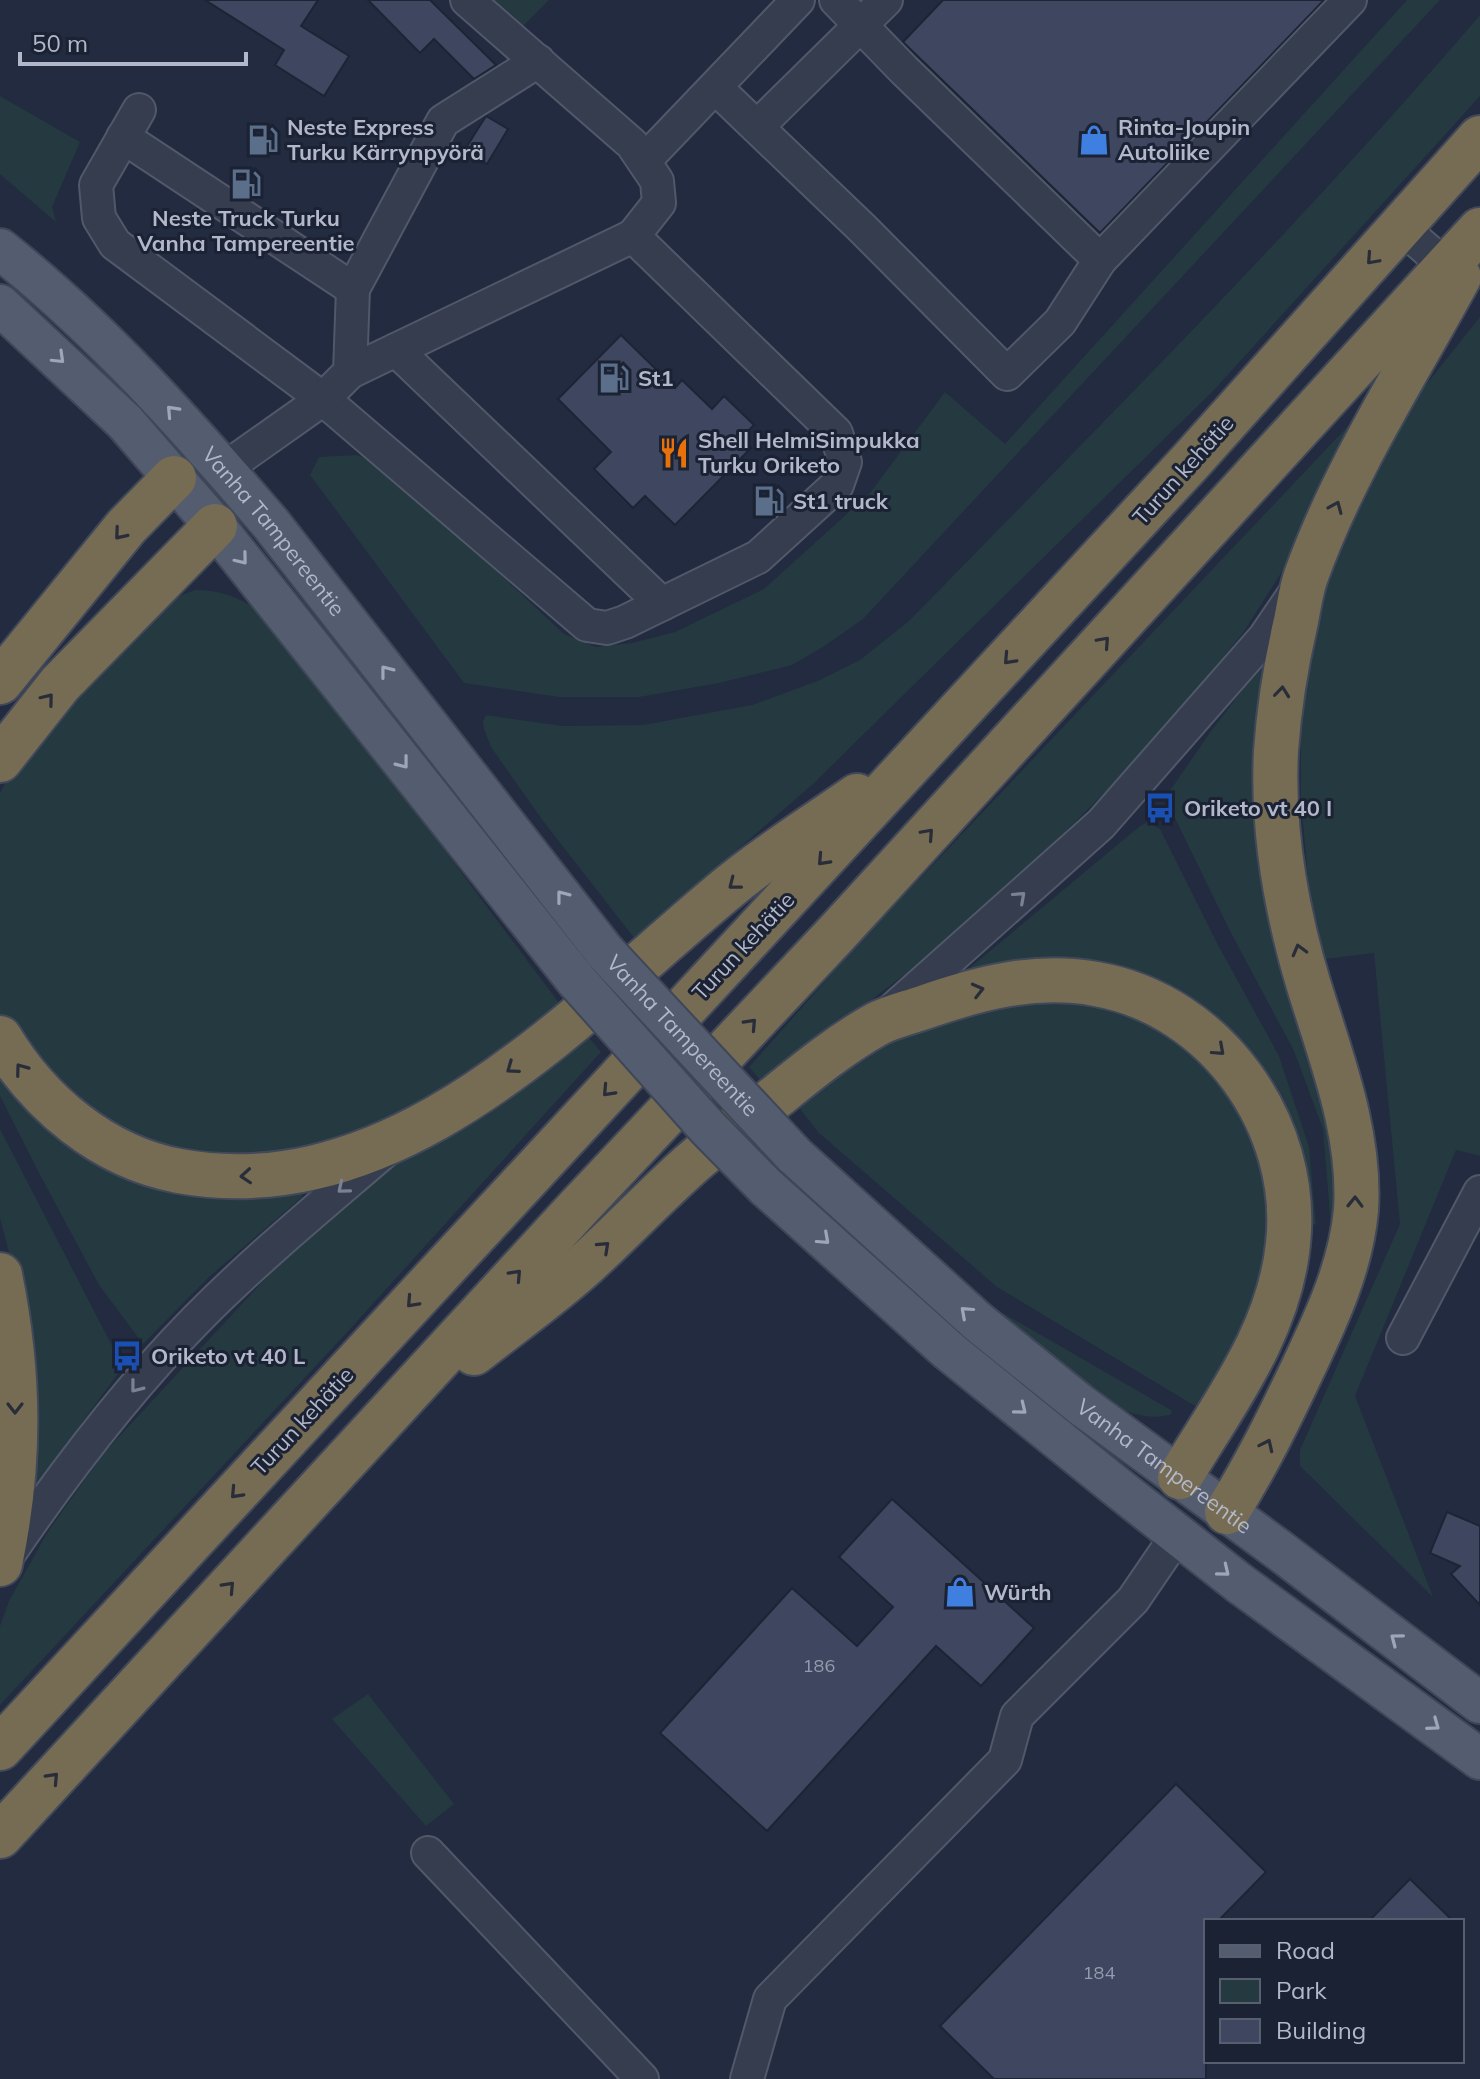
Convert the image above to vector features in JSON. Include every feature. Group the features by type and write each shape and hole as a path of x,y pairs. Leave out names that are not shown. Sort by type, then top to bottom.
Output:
{"highway":[{"name":"Turun kehätie","path":"0,1748 934,741 1191,461 1480,138"},
{"path":"0,1836 577,1209 836,934 1480,230"},
{"path":"1227,1512 1261,1458 1330,1310 1346,1262 1356,1211 1348,1116 1294,930 1283,880 1277,824 1276,752 1284,673 1305,578 1364,447 1480,238"},
{"path":"0,682 126,527 174,478"},
{"path":"0,760 60,684 215,526"},
{"path":"0,1038 43,1096 90,1133 147,1163 232,1177 269,1175 335,1162 402,1137 489,1085 559,1034 731,886 934,741"},
{"path":"369,1436 584,1266 692,1164 809,1070 878,1024 968,992 997,985 1062,979 1099,984 1135,995 1168,1010 1226,1056 1252,1088 1277,1139 1287,1179 1290,1219 1278,1300 1245,1374 1180,1477"},
{"path":"0,1275 8,1315 15,1394 13,1498 0,1566"}],"main road":[{"name":"Vanha Tampereentie","path":"0,249 78,317 169,407 224,469 271,524 605,952 794,1155 978,1322 1081,1405 1480,1703"},
{"name":"Vanha Tampereentie","path":"0,305 125,422 174,478 576,980 708,1128 766,1187 949,1351 1239,1583 1480,1759"},
{"path":"174,478 224,469 215,526"},
{"path":"1180,1477 1178,1534 1227,1512"}],"lane":[{"path":"224,469 323,399 350,372 633,236 659,203 657,181 632,144 467,0"},
{"path":"644,161 798,0"},
{"path":"836,0 1100,260"},
{"path":"757,127 886,0"},
{"path":"716,88 1007,374 1060,322 1100,260 1350,0"},
{"path":"350,372 353,289 443,121 538,61"},
{"path":"353,289 131,124 96,185 99,218 115,244 323,399 587,625 607,628 758,557 837,485 845,462 836,433 633,236"},
{"path":"1401,227 1447,267"},
{"path":"396,350 662,604"},
{"path":"878,1024 1101,824 1265,637 1305,578"},
{"path":"0,1566 42,1506 135,1387 196,1320 265,1254 402,1137"},
{"path":"1403,1338 1480,1192"},
{"path":"747,2079 770,1999 1005,1760 1017,1716 1133,1600 1178,1534"},
{"path":"428,1853 642,2079"}],"green space":[{"path":"487,0 549,0 519,30"},
{"path":"1407,0 1440,0 863,619 792,665 719,683 639,697 559,697 464,683 310,475 319,457 357,455 384,466 564,634 596,647 632,643 675,632 764,589 870,493 945,392 1005,444"},
{"path":"1480,15 1480,96 1214,390 813,784 635,939 543,821 491,747 484,729 486,715 563,726 643,725 752,705 818,681 860,660 909,621 1200,322 1342,171"},
{"path":"0,96 80,142 52,207 56,222 0,174"},
{"path":"1480,317 1480,1156 1456,1150 1355,1396 1433,1597 1300,1466 1300,1450 1400,1224 1374,953 1325,959 1309,891 1301,801 1301,702 1312,623 1331,563 1398,420"},
{"path":"1349,425 1283,570 1243,633 1141,757 950,940 765,1086 749,1067 871,930"},
{"path":"195,590 240,600 278,627 562,1007 511,1053 361,1141 221,1166 84,1119 0,1017 0,793 12,770 38,736 174,598"},
{"path":"1268,656 1333,1125 1337,1229 1331,1227 1323,1129 1294,1051 1231,933 1167,802 1167,795 1209,734"},
{"path":"1148,822 1160,829 1217,943 1279,1056 1309,1147 1316,1225 1305,1222 1260,1066 1230,1030 1158,982 1118,967 1032,959 966,971"},
{"path":"1028,993 1135,1010 1212,1066 1258,1145 1267,1184 1269,1221 1263,1270 1244,1327 1211,1389 1195,1406 997,1287 819,1133 797,1105 896,1035"},
{"path":"586,1034 601,1052 340,1340 0,1705 0,1626 9,1601 47,1533 103,1454 302,1239 387,1168"},
{"path":"0,1076 269,1196 301,1190 302,1197 209,1277 143,1344 99,1285 39,1173 0,1096"},
{"path":"0,1129 123,1367 27,1497 18,1287 0,1218"},
{"path":"963,1290 1171,1410 1172,1414 1149,1416 1111,1406"},
{"path":"368,1694 454,1804 426,1826 332,1719"}],"building":[{"path":"205,0 318,0 301,26 349,56 324,96 275,65 284,50"},
{"path":"368,0 430,0 496,65 474,79 434,39 420,53"},
{"name":"Rinta-Joupin Autoliike","path":"943,0 1324,0 1100,233 903,42"},
{"path":"486,116 508,129 487,164 464,151"},
{"path":"621,335 675,388 682,380 712,409 724,396 754,425 741,438 751,448 675,525 645,496 633,508 594,469 611,452 558,399"},
{"path":"892,1499 1034,1628 981,1686 936,1646 767,1831 660,1733 792,1588 857,1646 893,1607 839,1557"},
{"path":"1447,1512 1480,1526 1480,1605 1451,1574 1460,1566 1430,1553"},
{"path":"1176,1784 1266,1872 1220,1919 1204,1919 1206,2079 994,2079 940,2026"},
{"path":"1410,1879 1451,1919 1371,1919"}],"place":[{"name":"Neste Express Turku Kärrynpyörä","path":"263,140"},
{"name":"Rinta-Joupin Autoliike","path":"1094,140"},
{"name":"Neste Truck Turku Vanha Tampereentie","path":"246,184"},
{"name":"St1","path":"614,378"},
{"name":"Shell HelmiSimpukka Turku Oriketo","path":"674,453"},
{"name":"St1 truck","path":"769,501"},
{"name":"Oriketo vt 40 I","path":"1160,808"},
{"name":"Oriketo vt 40 L","path":"127,1356"},
{"name":"Würth","path":"960,1592"}]}
